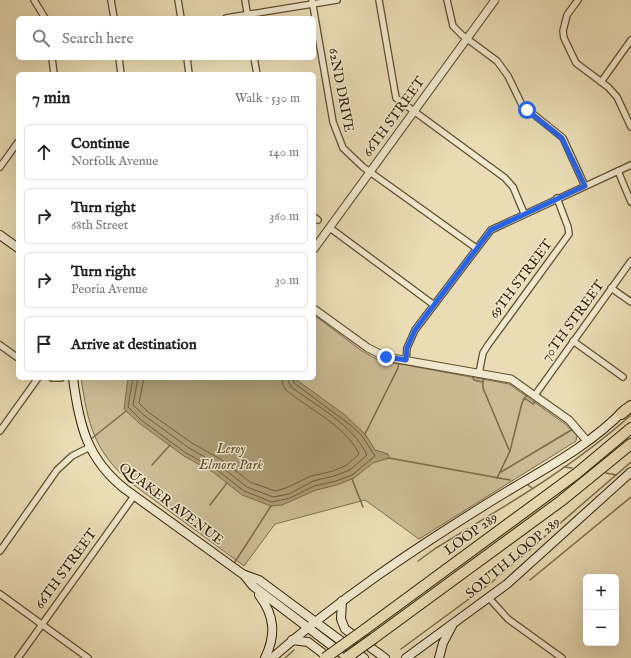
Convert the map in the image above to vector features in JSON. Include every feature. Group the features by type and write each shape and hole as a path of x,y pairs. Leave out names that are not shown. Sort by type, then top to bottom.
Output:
{"highway":[{"path":"621,414 631,404"},
{"name":"LOOP 289","path":"325,658 576,474 631,428"},
{"name":"LOOP 289","path":"347,658 561,501 631,444"}],"main road":[{"path":"0,235 16,247"},
{"name":"QUAKER AVENUE","path":"73,380 78,412 90,447 109,475 134,496 244,575 253,586 347,658"},
{"path":"272,658 292,640 342,601 432,538 587,441 621,414"},
{"name":"SOUTH LOOP 289","path":"406,658 490,598 530,564 631,472"},
{"name":"QUAKER AVENUE","path":"244,575 259,580 364,658"},
{"path":"253,586 267,605 272,618 272,640 265,658"},
{"path":"342,601 341,619 345,629 385,658"},
{"path":"439,658 443,643 454,623"},
{"path":"292,640 308,642 329,658"}],"street":[{"path":"34,0 44,16"},
{"path":"111,0 114,16"},
{"path":"178,0 181,16"},
{"path":"245,0 247,16 312,2 337,0"},
{"path":"379,0 394,93 400,102 505,178 513,187 524,213"},
{"path":"447,0 453,26 502,66 522,105 562,138 585,186"},
{"name":"66TH STREET","path":"316,246 495,0"},
{"path":"578,0 567,15 563,25 564,38 573,59 617,97 631,127"},
{"name":"62ND DRIVE","path":"312,2 315,16"},
{"name":"62ND DRIVE","path":"316,24 335,129 343,148 370,172 476,248"},
{"path":"601,82 631,40"},
{"path":"52,60 54,72"},
{"path":"119,60 121,72"},
{"path":"187,60 189,72"},
{"path":"254,60 257,72"},
{"path":"0,167 16,145"},
{"path":"406,360 411,337 476,248 491,230 524,213 631,165"},
{"path":"618,171 631,202"},
{"name":"69TH STREET","path":"479,373 483,353 488,345 569,234 567,222 557,198"},
{"path":"330,228 434,305"},
{"name":"70TH STREET","path":"534,395 631,261"},
{"path":"611,288 631,302"},
{"path":"316,310 377,354 386,357 511,379 569,420 587,441"},
{"path":"573,341 623,377"},
{"path":"0,345 16,357"},
{"path":"0,431 37,380"},
{"path":"0,551 57,470 72,456 90,447"},
{"name":"66TH STREET","path":"18,658 134,496"},
{"path":"0,594 88,658"},
{"path":"490,598 508,619 562,658"}],"green space":[{"name":"Leroy Elmore Park","path":"316,316 362,351 378,360 509,384 565,424 577,435 576,441 419,539 365,500 275,524 244,566 131,483 109,460 101,448 90,423 81,380 316,380"}],"water":[{"path":"128,380 297,380 345,415 365,434 375,450 388,454 389,458 373,463 354,478 337,485 316,490 282,505 271,506 242,495 213,472 184,456 139,423 124,409"}],"waterway":[{"path":"365,434 398,368 399,361"},
{"path":"472,376 474,380 482,382"},
{"path":"483,377 483,388 509,450"},
{"path":"497,478 510,451 522,403 527,394"},
{"path":"523,399 526,399 533,404 536,401"},
{"path":"91,439 126,411"},
{"path":"418,561 436,548 512,502 561,470 631,415"},
{"path":"501,472 573,429"},
{"path":"152,465 170,445"},
{"path":"389,458 510,480"},
{"path":"606,473 616,475 631,462"},
{"path":"564,467 572,468"},
{"path":"401,649 492,582 616,475"},
{"path":"352,479 363,507"},
{"path":"210,505 227,483"},
{"path":"528,485 532,488"},
{"path":"530,580 631,497"},
{"path":"233,565 271,506"},
{"path":"285,658 294,650"}],"route":[{"path":"386,357 406,360 407,348 415,330 484,237 491,230 498,225 585,186 562,138 548,125 527,110"}]}
